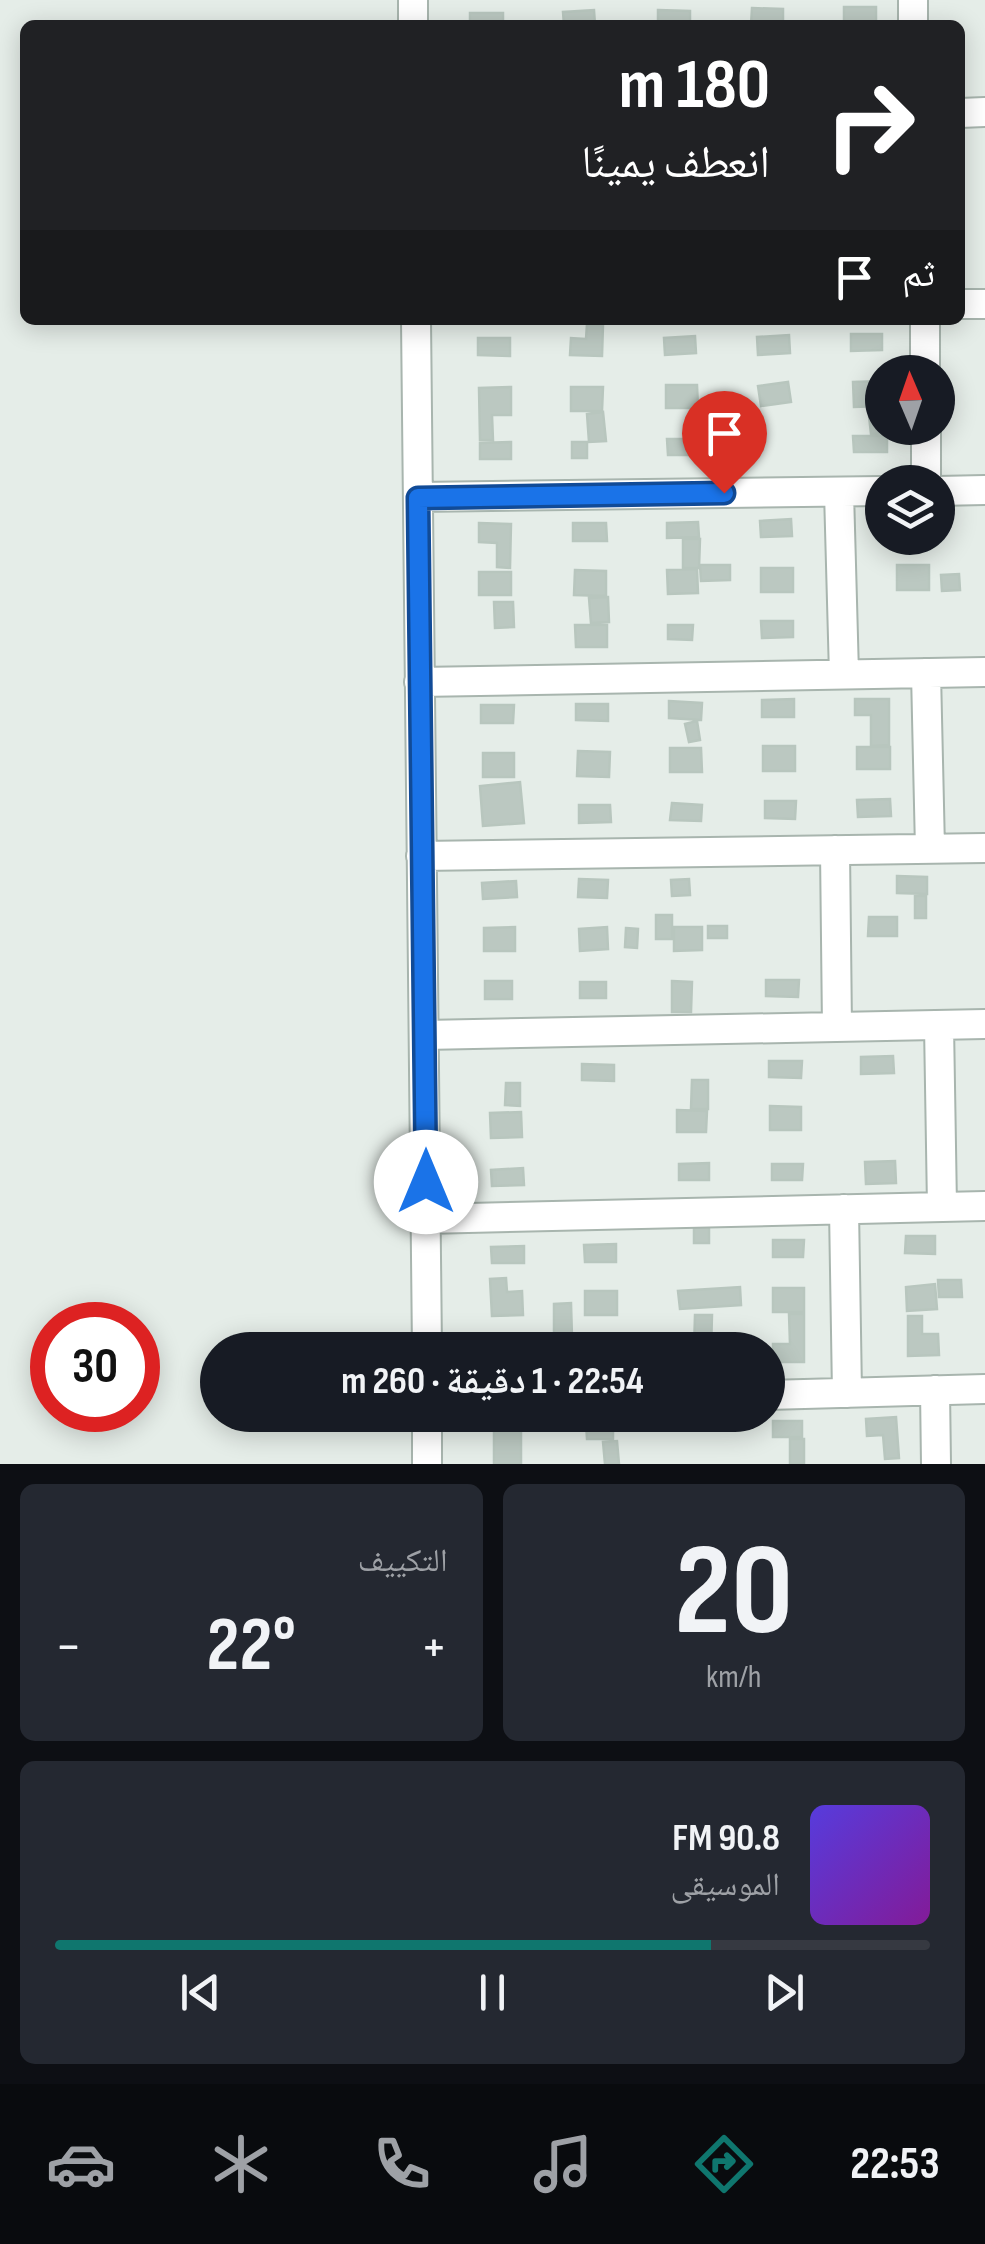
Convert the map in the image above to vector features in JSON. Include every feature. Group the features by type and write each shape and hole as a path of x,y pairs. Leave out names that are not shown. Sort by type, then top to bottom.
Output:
{"street":[{"path":"416,325 427,1332"},
{"path":"925,325 926,355"},
{"path":"955,491 985,490"},
{"path":"838,492 844,674"},
{"path":"418,498 865,492"},
{"path":"420,682 985,672"},
{"path":"926,673 930,848"},
{"path":"421,856 985,848"},
{"path":"835,850 837,1027"},
{"path":"425,1035 985,1024"},
{"path":"939,1025 942,1207"},
{"path":"426,1220 985,1206"},
{"path":"844,1209 848,1393"},
{"path":"785,1395 985,1389"},
{"path":"935,1390 936,1464"},
{"path":"427,1432 428,1464"}],"building":[{"path":"844,7 876,7 876,20 844,20"},
{"path":"752,8 783,9 783,20 751,20"},
{"path":"594,10 595,20 564,20 563,12"},
{"path":"658,10 690,11 690,20 658,20"},
{"path":"470,13 503,13 503,20 470,20"},
{"path":"587,325 603,325 602,356 570,355 571,338 586,339"},
{"path":"851,334 882,334 882,350 851,351"},
{"path":"789,335 790,353 758,355 757,337"},
{"path":"695,336 696,353 665,355 664,338"},
{"path":"478,338 510,338 510,356 478,355"},
{"path":"788,382 791,402 761,406 758,386"},
{"path":"853,382 865,382 865,407 854,407"},
{"path":"666,385 697,385 698,408 666,408"},
{"path":"511,387 511,415 492,415 493,440 480,440 479,388"},
{"path":"571,387 603,387 602,411 571,411"},
{"path":"603,412 606,441 589,442 587,414"},
{"path":"853,436 865,436 865,445 887,445 887,452 854,452"},
{"path":"667,439 698,439 698,455 668,455"},
{"path":"511,442 511,459 480,459 480,443"},
{"path":"572,442 587,442 587,458 572,458"},
{"path":"791,519 792,536 761,537 760,521"},
{"path":"698,522 699,537 667,538 667,523"},
{"path":"479,523 511,524 510,568 497,567 497,543 479,542"},
{"path":"573,523 606,523 607,541 573,541"},
{"path":"683,539 700,539 699,568 683,568"},
{"path":"700,565 730,565 730,580 701,581"},
{"path":"897,565 929,565 929,590 897,590"},
{"path":"761,568 793,568 793,592 761,592"},
{"path":"697,569 698,593 668,594 667,570"},
{"path":"575,570 606,571 606,596 574,595"},
{"path":"479,572 511,572 511,595 479,595"},
{"path":"959,574 960,590 942,591 941,575"},
{"path":"608,597 609,622 591,623 589,598"},
{"path":"494,602 513,602 514,627 495,628"},
{"path":"761,621 793,621 793,637 762,638"},
{"path":"575,625 607,625 607,647 576,647"},
{"path":"668,625 693,625 692,640 668,639"},
{"path":"794,699 794,717 762,717 762,700"},
{"path":"855,699 889,699 889,745 871,746 871,715 855,715"},
{"path":"669,701 702,703 701,720 669,718"},
{"path":"576,704 608,704 608,721 576,720"},
{"path":"481,705 514,705 513,723 481,723"},
{"path":"697,721 700,740 689,742 685,724"},
{"path":"763,746 795,746 795,771 763,771"},
{"path":"857,747 890,747 890,769 857,769"},
{"path":"670,748 701,748 702,772 670,772"},
{"path":"578,751 610,752 609,777 577,776"},
{"path":"483,753 514,753 514,777 483,777"},
{"path":"520,782 524,823 483,826 480,786"},
{"path":"890,799 891,816 858,817 857,800"},
{"path":"765,801 796,801 795,819 765,818"},
{"path":"672,803 702,805 701,821 670,820"},
{"path":"579,805 610,805 611,822 579,823"},
{"path":"897,876 927,877 927,894 897,893"},
{"path":"579,879 608,880 607,898 578,897"},
{"path":"689,879 690,895 672,896 671,880"},
{"path":"516,881 517,897 483,899 482,883"},
{"path":"915,896 926,896 926,918 915,918"},
{"path":"656,915 672,915 672,939 656,939"},
{"path":"869,917 897,917 897,936 868,936"},
{"path":"708,926 727,926 727,938 708,938"},
{"path":"515,927 515,951 484,951 484,928"},
{"path":"607,927 608,949 580,951 579,929"},
{"path":"674,927 702,927 702,950 674,951"},
{"path":"626,928 638,929 637,948 625,947"},
{"path":"766,980 799,980 798,997 766,996"},
{"path":"485,981 512,981 512,999 485,999"},
{"path":"672,981 692,982 691,1012 672,1012"},
{"path":"580,982 606,982 606,998 580,998"},
{"path":"893,1056 894,1073 861,1074 861,1057"},
{"path":"769,1061 802,1061 801,1078 769,1077"},
{"path":"582,1064 614,1065 614,1081 582,1080"},
{"path":"692,1080 708,1080 708,1109 691,1109"},
{"path":"506,1083 520,1083 520,1106 505,1105"},
{"path":"770,1106 801,1107 801,1130 770,1130"},
{"path":"677,1110 707,1111 706,1132 677,1132"},
{"path":"521,1112 522,1137 491,1138 490,1113"},
{"path":"895,1161 896,1183 866,1184 865,1162"},
{"path":"709,1163 709,1180 679,1180 679,1164"},
{"path":"772,1164 803,1164 802,1180 772,1180"},
{"path":"523,1168 524,1185 492,1186 491,1170"},
{"path":"694,1226 709,1226 709,1243 694,1243"},
{"path":"906,1236 935,1236 935,1254 905,1253"},
{"path":"773,1240 804,1240 803,1257 773,1257"},
{"path":"616,1244 616,1262 585,1262 584,1245"},
{"path":"524,1246 524,1263 492,1263 491,1247"},
{"path":"506,1278 507,1292 522,1291 523,1315 492,1316 490,1279"},
{"path":"938,1280 961,1280 962,1297 939,1297"},
{"path":"935,1284 937,1309 907,1311 906,1287"},
{"path":"740,1287 741,1305 680,1309 678,1291"},
{"path":"773,1288 804,1288 804,1312 773,1312"},
{"path":"585,1291 617,1291 617,1315 585,1315"},
{"path":"571,1303 572,1332 554,1332 554,1304"},
{"path":"789,1314 804,1314 804,1362 785,1362 785,1344 790,1344"},
{"path":"695,1315 712,1315 712,1332 695,1332"},
{"path":"908,1316 922,1316 922,1334 938,1334 939,1355 908,1356"},
{"path":"896,1417 899,1458 885,1459 883,1435 867,1436 866,1419"},
{"path":"785,1421 802,1421 802,1437 773,1437 773,1432 785,1432"},
{"path":"494,1432 521,1432 521,1464 494,1464"},
{"path":"587,1432 613,1432 613,1439 587,1439"},
{"path":"790,1439 804,1439 804,1464 790,1464"},
{"path":"617,1441 619,1464 605,1464 603,1442"}],"route":[{"path":"426,1182 418,498 724,493"}]}
